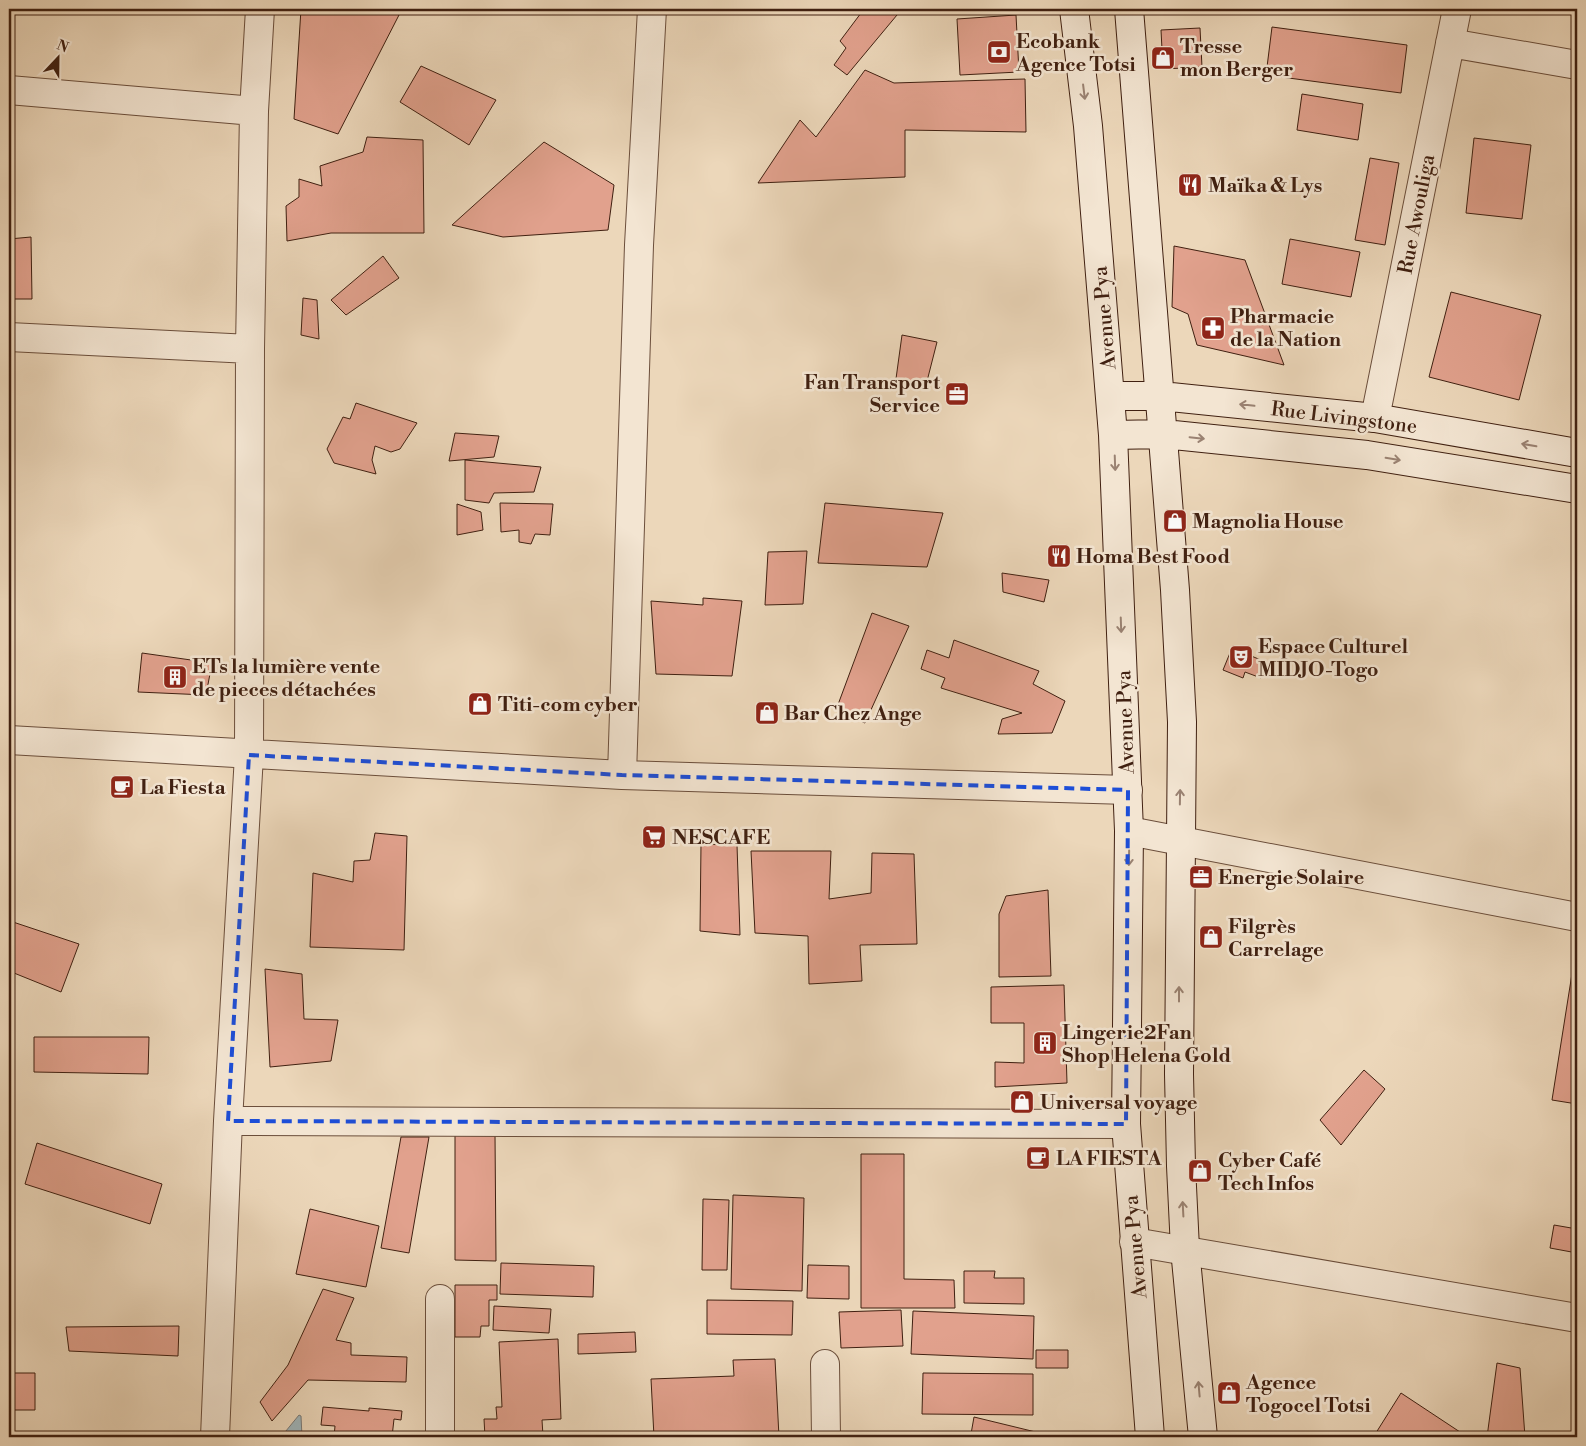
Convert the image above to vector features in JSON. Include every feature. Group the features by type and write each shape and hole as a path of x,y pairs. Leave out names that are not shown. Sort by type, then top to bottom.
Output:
{"street":[{"path":"216,1437 228,1121 249,755 250,349 254,111 260,9"},
{"path":"622,775 639,245 652,9"},
{"name":"Avenue Pya","path":"1074,9 1088,126 1113,435 1129,831 1126,1124 1150,1437"},
{"path":"1129,9 1164,434 1182,722 1179,1074 1185,1249 1203,1437"},
{"name":"Rue Awouliga","path":"1367,455 1457,9"},
{"path":"1450,42 1577,65"},
{"path":"9,90 254,111"},
{"path":"9,337 250,349"},
{"name":"Rue Livingstone","path":"1110,396 1161,396 1375,418 1577,453"},
{"name":"Rue Livingstone","path":"1113,435 1164,434 1367,455 1577,489"},
{"path":"9,740 622,775 1128,790"},
{"path":"1129,831 1180,839 1577,917"},
{"path":"228,1121 1126,1124"},
{"path":"1134,1242 1185,1249 1577,1318"},
{"path":"440,1299 440,1437"},
{"path":"825,1364 826,1437"}],"highlighted area":[{"path":"249,755 622,775 1128,790 1126,1124 228,1121"}],"water":[{"path":"299,1415 301,1416 302,1437 281,1437"}],"building":[{"path":"301,9 382,9 399,15 338,134 294,119"},
{"path":"864,9 890,9 897,15 847,75 834,65 846,48 840,41"},
{"path":"1016,15 1019,72 960,75 957,19"},
{"path":"1272,27 1407,45 1401,93 1266,75"},
{"path":"1200,28 1202,67 1163,69 1161,30"},
{"path":"421,66 496,100 469,145 400,102"},
{"path":"865,70 894,83 1025,79 1026,132 905,130 905,177 758,183 800,120 816,137"},
{"path":"1302,94 1363,104 1358,140 1297,130"},
{"path":"367,137 423,140 424,233 331,233 287,241 286,206 299,197 299,179 322,186 320,166 363,152"},
{"path":"1474,138 1531,145 1522,219 1466,213"},
{"path":"544,142 614,185 608,230 503,237 452,225"},
{"path":"1370,158 1399,163 1385,245 1355,240"},
{"path":"31,237 32,299 9,299 9,239"},
{"path":"1290,239 1360,252 1351,297 1282,284"},
{"path":"1174,246 1245,260 1284,365 1197,345 1188,314 1172,307"},
{"path":"383,256 399,278 346,315 331,300"},
{"path":"1451,292 1541,315 1519,400 1429,377"},
{"path":"303,298 317,300 319,339 301,335"},
{"path":"902,335 937,342 925,389 895,386"},
{"path":"356,403 417,423 400,449 391,452 375,446 372,460 376,474 334,463 327,449 343,417 350,419"},
{"path":"455,433 499,436 494,457 449,461"},
{"path":"465,460 541,467 534,492 494,493 489,503 465,500"},
{"path":"500,503 553,504 550,535 535,534 531,544 519,542 519,530 501,532"},
{"path":"825,503 943,513 927,567 818,563"},
{"path":"457,504 481,512 483,530 457,535"},
{"path":"807,551 803,604 765,605 768,552"},
{"path":"1002,573 1049,580 1044,602 1003,592"},
{"path":"703,598 742,601 732,676 656,674 651,601 703,605"},
{"path":"872,613 909,626 865,723 836,710"},
{"path":"954,640 1039,671 1033,684 1065,701 1052,733 998,734 1002,719 1022,713 941,688 945,678 921,669 927,650 949,658"},
{"name":"Espace Culturel MIDJO-Togo","path":"1232,648 1273,665 1270,673 1264,670 1261,678 1245,672 1243,678 1223,670"},
{"name":"ETs la lumière vente de pieces détachées","path":"142,653 212,663 206,695 138,692"},
{"path":"375,833 407,836 404,950 310,947 313,873 353,882 354,861 370,860"},
{"path":"701,844 737,845 740,935 700,931"},
{"path":"751,851 831,851 829,899 871,893 872,853 914,854 917,944 860,945 862,981 809,984 808,936 755,933"},
{"path":"1048,890 1051,976 999,977 999,914 1006,896"},
{"path":"10,921 79,944 61,992 9,971"},
{"path":"1574,961 1577,962 1577,1104 1552,1100"},
{"path":"265,969 302,974 304,1019 338,1020 331,1061 270,1067"},
{"name":"Lingerie2Fan Shop Helena Gold","path":"1064,985 1067,1083 995,1087 995,1062 1024,1063 1024,1023 991,1023 991,987"},
{"path":"34,1037 149,1037 148,1074 34,1072"},
{"path":"1364,1070 1385,1089 1341,1145 1320,1120"},
{"path":"455,1134 495,1134 496,1261 455,1260"},
{"path":"401,1137 429,1137 409,1253 381,1248"},
{"path":"37,1143 162,1184 150,1224 25,1184"},
{"path":"861,1154 904,1154 904,1279 954,1280 955,1308 861,1308"},
{"path":"733,1195 804,1198 802,1291 731,1289"},
{"path":"703,1199 729,1200 727,1270 702,1270"},
{"path":"310,1209 379,1226 366,1287 296,1274"},
{"path":"1554,1225 1577,1229 1577,1253 1550,1248"},
{"path":"501,1263 594,1266 593,1297 500,1294"},
{"path":"808,1265 849,1266 849,1299 807,1298"},
{"path":"964,1271 995,1271 994,1278 1024,1278 1024,1304 964,1303"},
{"path":"455,1285 497,1285 497,1300 489,1300 489,1326 481,1326 480,1337 455,1337"},
{"path":"323,1289 354,1298 336,1340 351,1343 351,1355 407,1357 406,1382 308,1380 272,1421 260,1402 288,1365"},
{"path":"707,1300 793,1301 792,1335 707,1334"},
{"path":"494,1306 551,1309 549,1333 493,1330"},
{"path":"901,1310 903,1346 841,1348 839,1312"},
{"path":"913,1311 1034,1316 1033,1359 911,1354"},
{"path":"179,1326 178,1356 69,1351 66,1327"},
{"path":"635,1332 636,1352 578,1354 578,1334"},
{"path":"558,1339 561,1419 542,1420 543,1436 485,1437 484,1419 497,1419 496,1407 502,1407 499,1342"},
{"path":"1036,1350 1068,1350 1068,1368 1036,1368"},
{"path":"775,1359 779,1437 654,1437 651,1379 734,1376 733,1360"},
{"path":"1497,1363 1520,1368 1525,1437 1487,1437"},
{"path":"9,1373 35,1373 35,1410 9,1410"},
{"path":"923,1373 1033,1374 1033,1415 922,1414"},
{"path":"1401,1393 1460,1432 1456,1437 1374,1436"},
{"path":"323,1407 369,1411 369,1408 402,1411 401,1420 394,1419 392,1437 334,1437 335,1426 321,1425"},
{"path":"974,1417 1048,1435 1048,1437 984,1437 971,1434"},
{"path":"962,1433 979,1437 960,1437"}],"place":[{"name":"Ecobank Agence Totsi","path":"999,52"},
{"name":"Tresse mon Berger","path":"1163,58"},
{"name":"Maïka & Lys","path":"1190,185"},
{"name":"Pharmacie de la Nation","path":"1213,328"},
{"name":"Fan Transport Service","path":"957,394"},
{"name":"Magnolia House","path":"1175,521"},
{"name":"Homa Best Food","path":"1059,556"},
{"name":"Espace Culturel MIDJO-Togo","path":"1241,657"},
{"name":"ETs la lumière vente de pieces détachées","path":"175,677"},
{"name":"Titi-com cyber","path":"480,704"},
{"name":"Bar Chez Ange","path":"767,713"},
{"name":"La Fiesta","path":"122,787"},
{"name":"NESCAFE","path":"654,837"},
{"name":"Energie Solaire","path":"1201,877"},
{"name":"Filgrès Carrelage","path":"1211,937"},
{"name":"Lingerie2Fan Shop Helena Gold","path":"1045,1043"},
{"name":"Universal voyage","path":"1022,1102"},
{"name":"LA FIESTA","path":"1038,1158"},
{"name":"Cyber Café Tech Infos","path":"1200,1171"},
{"name":"Agence Togocel Totsi","path":"1229,1393"}]}
